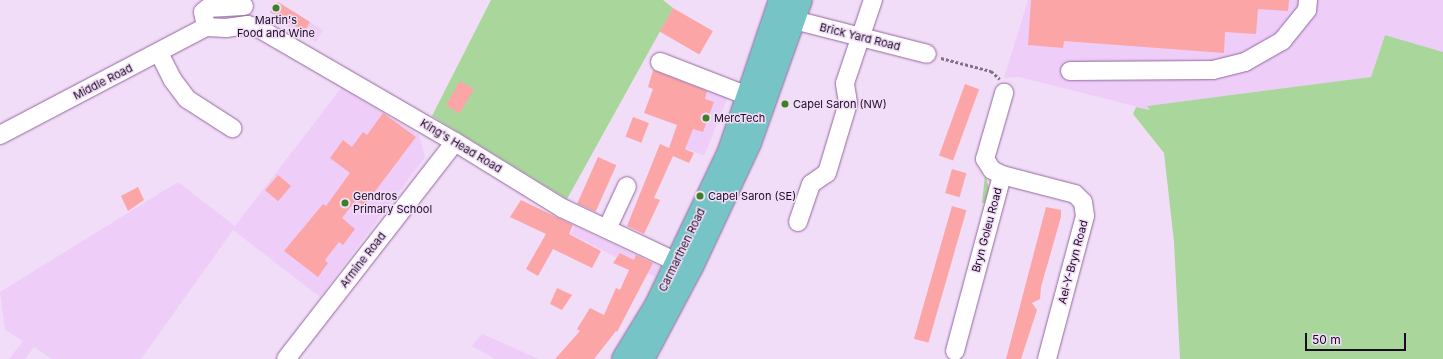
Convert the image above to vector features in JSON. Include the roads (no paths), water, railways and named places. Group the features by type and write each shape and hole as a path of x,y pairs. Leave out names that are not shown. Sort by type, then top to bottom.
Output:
{"main road":[{"name":"Carmarthen Road","path":"623,359 646,323 677,262 729,151 780,0"},
{"name":"Carmarthen Road","path":"643,359 723,204 750,143 797,10"}],"street":[{"path":"798,222 811,184 827,173 848,103 845,83 873,0"},
{"path":"1070,71 1213,70 1245,62 1282,41 1307,10 1308,0"},
{"path":"246,3 248,25 226,28 206,27 202,4 246,3"},
{"name":"Brick Yard Road","path":"797,10 861,37 927,54"},
{"name":"King's Head Road","path":"248,25 260,29 455,142 562,208 677,262"},
{"name":"Middle Road","path":"0,135 159,53 206,27"},
{"path":"159,53 172,79 187,99 232,128"},
{"path":"660,62 748,96"},
{"name":"Bryn Goleu Road","path":"955,351 1002,175 992,170 986,159 1004,93"},
{"name":"Armine Road","path":"286,359 455,142"},
{"name":"Ael-Y-Bryn Road","path":"1002,175 1075,194 1083,202 1085,216 1047,359"},
{"path":"607,229 627,186"}],"place":[{"name":"Martin's Food and Wine","path":"276,8"},
{"name":"Capel Saron (NW)","path":"785,104"},
{"name":"MercTech","path":"706,118"},
{"name":"Capel Saron (SE)","path":"700,196"},
{"name":"Gendros Primary School","path":"345,203"}]}
